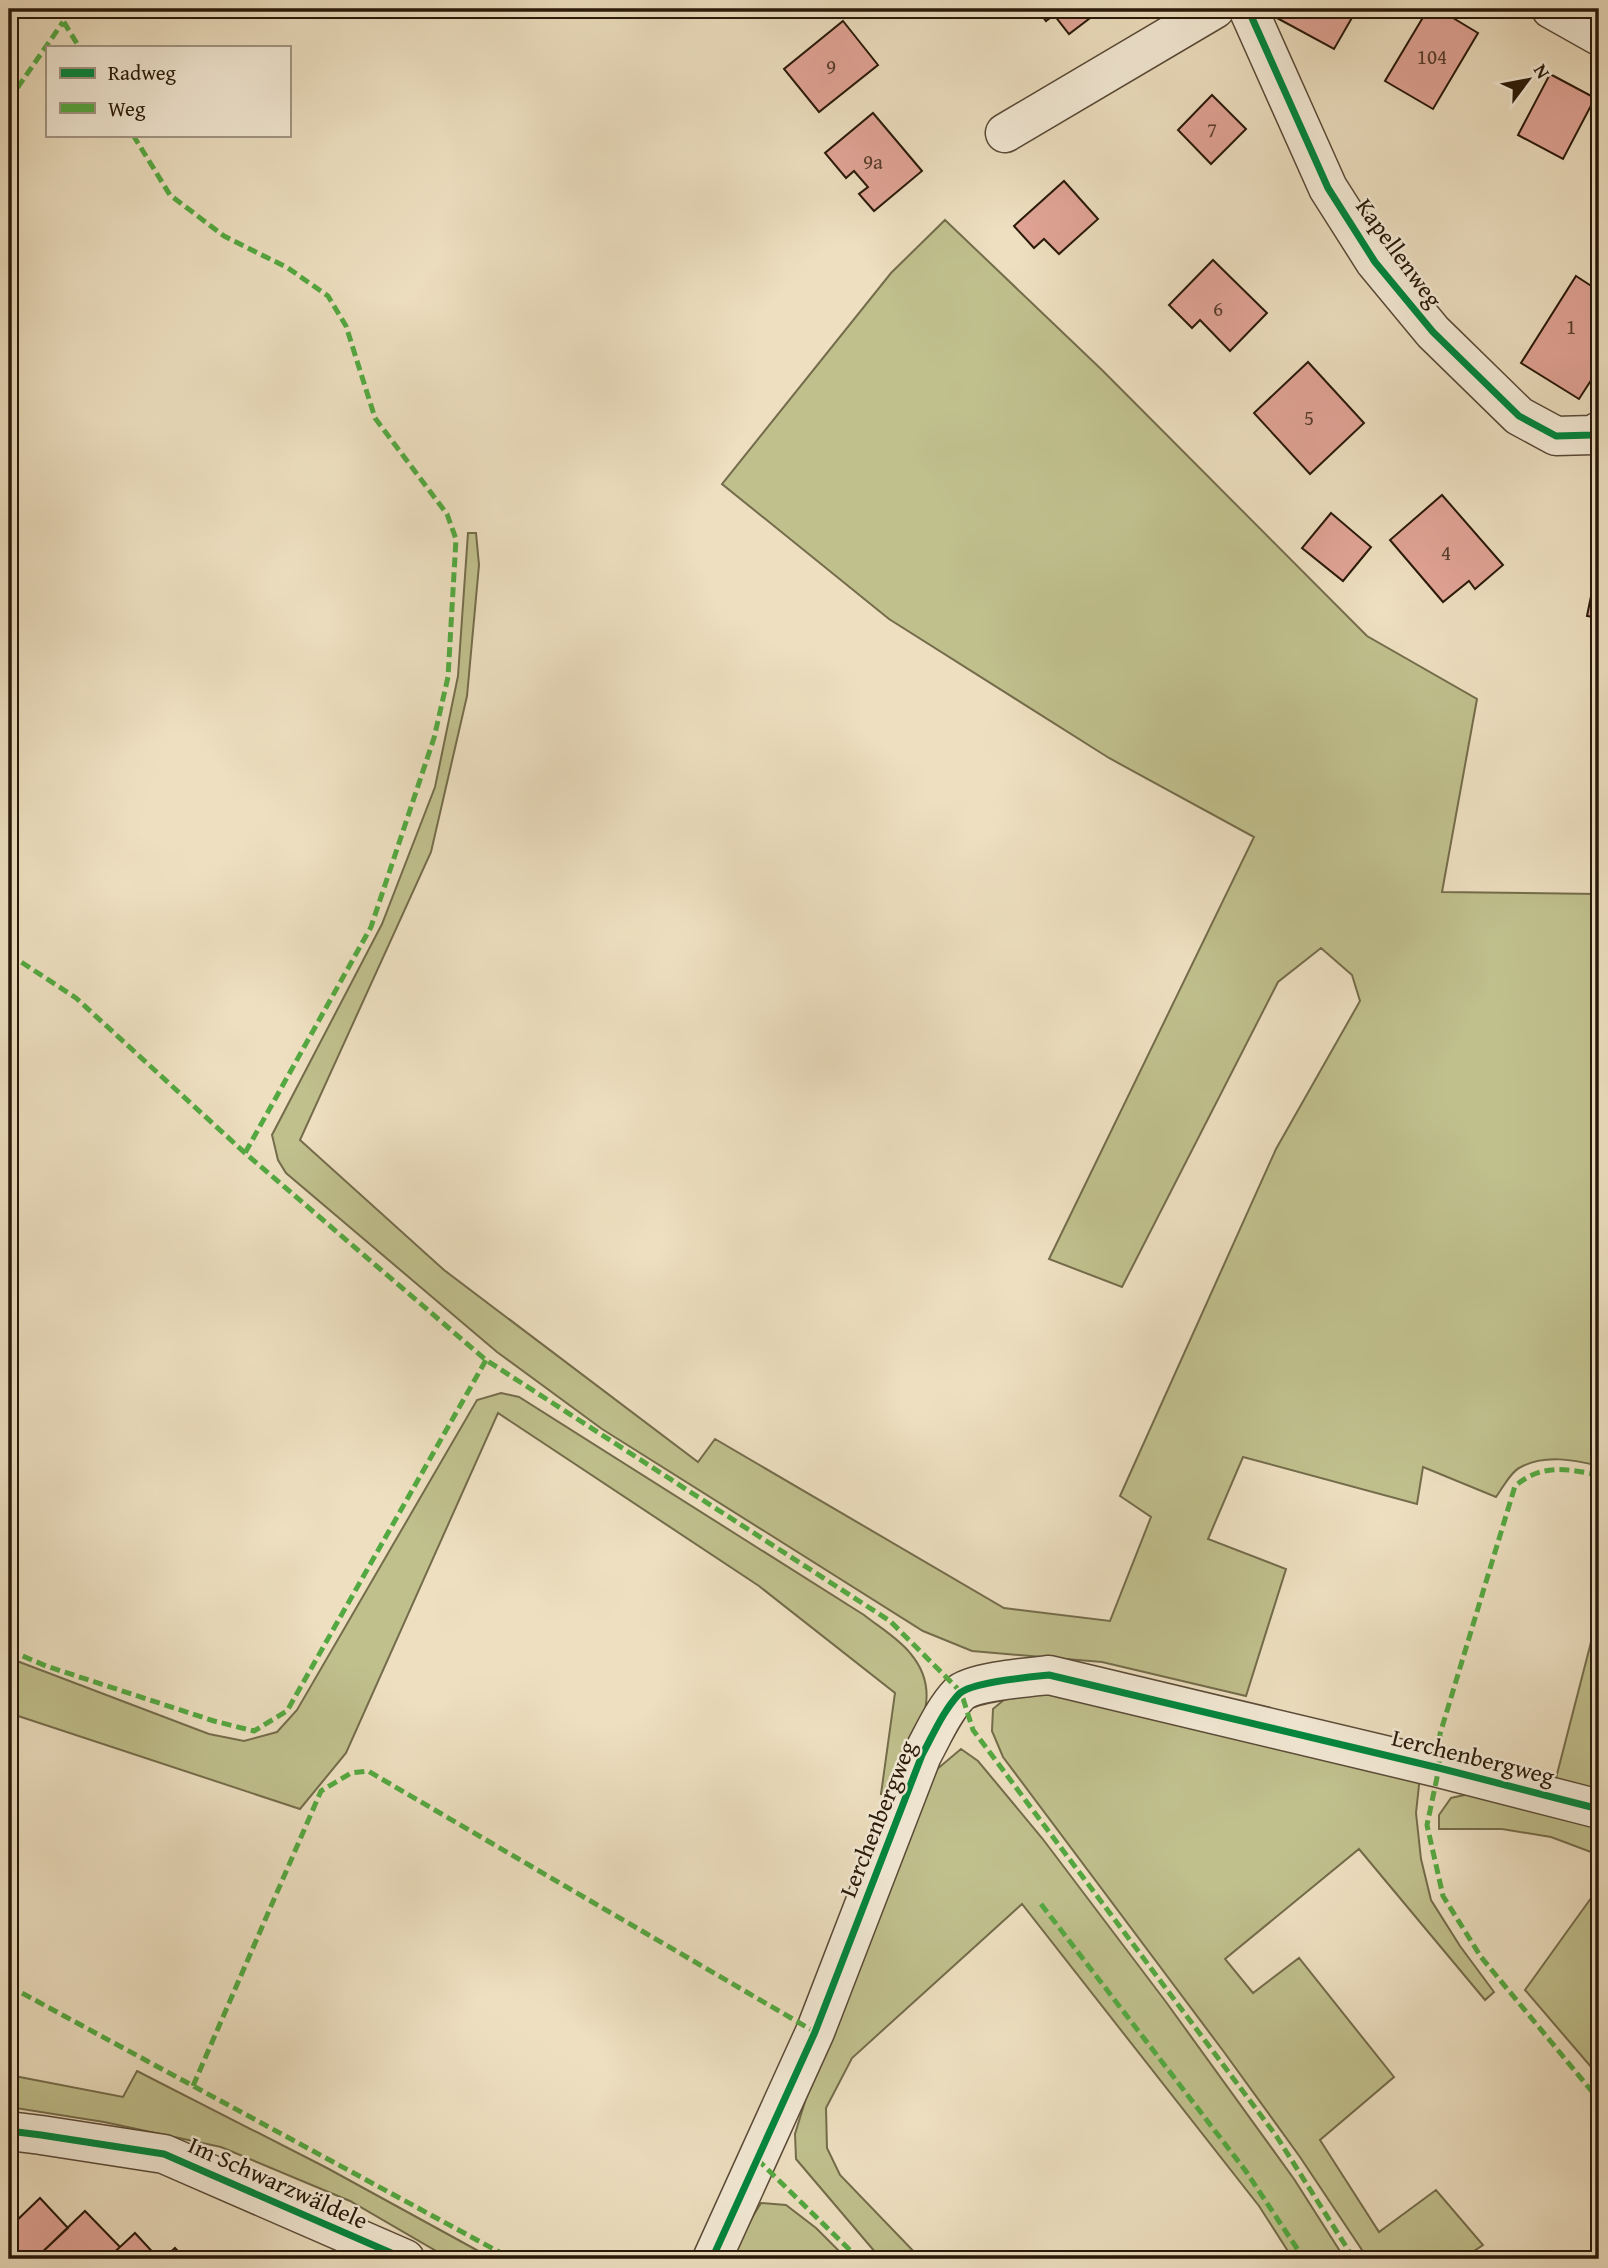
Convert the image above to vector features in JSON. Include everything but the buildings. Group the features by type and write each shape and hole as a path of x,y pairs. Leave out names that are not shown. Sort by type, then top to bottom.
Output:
{"street":[{"path":"1006,133 1215,9"},
{"name":"Kapellenweg","path":"1248,9 1328,188 1375,262 1433,332 1519,415 1556,436 1593,435 1599,431"},
{"path":"1551,9 1599,36"},
{"name":"Lerchenbergweg","path":"712,2259 815,2032 922,1755 944,1714 961,1692 1004,1679 1049,1675 1599,1809"},
{"name":"Im Schwarzwäldele","path":"9,2132 41,2134 163,2154 405,2259"}],"green space":[{"path":"945,220 1102,370 1367,636 1477,699 1442,892 1599,894 1599,1466 1560,1459 1530,1463 1514,1472 1496,1497 1423,1467 1417,1504 1243,1457 1208,1539 1286,1569 1246,1696 1102,1662 972,1651 923,1631 602,1429 497,1352 286,1173 278,1160 272,1135 382,924 435,787 458,676 468,533 476,533 479,565 467,696 431,852 300,1140 444,1270 698,1462 715,1439 1004,1608 1110,1621 1151,1517 1120,1496 1276,1149 1360,1001 1352,975 1321,948 1278,982 1122,1287 1049,1259 1254,837 1109,758 889,619 722,484 891,273"},
{"path":"501,1393 519,1397 864,1615 910,1653 922,1671 926,1707 913,1742 885,1795 881,1794 895,1693 759,1586 498,1413 346,1753 300,1809 9,1713 9,1658 209,1734 244,1741 277,1732 297,1710 477,1400"},
{"path":"1599,1611 1599,1793 1555,1782"},
{"path":"1037,1690 1417,1771 1419,1785 1416,1813 1421,1859 1431,1900 1494,1992 1485,2000 1359,1849 1225,1959 1253,1993 1299,1958 1394,2077 1320,2140 1379,2232 1436,2190 1483,2245 1462,2259 1368,2259 1300,2157 1224,2052 1003,1757 992,1731 993,1709 1011,1694"},
{"path":"961,1749 978,1761 1042,1838 1166,2002 1294,2179 1345,2259 1293,2259 1259,2206 1022,1904 852,2058 826,2108 827,2148 840,2175 921,2259 881,2259 796,2159 795,2134 823,2043 936,1770"},
{"path":"1482,1791 1599,1822 1599,1855 1551,1837 1502,1829 1439,1829 1439,1815 1451,1798"},
{"path":"1599,1887 1599,2057 1592,2068 1525,1990"},
{"path":"137,2071 327,2168 493,2259 450,2259 350,2201 221,2147 104,2122 9,2107 9,2075 123,2097"},
{"path":"761,2203 786,2205 816,2228 847,2259 731,2259"}],"marked path":[{"path":"56,9 78,46"},
{"path":"46,46 63,22"},
{"path":"9,100 46,47"},
{"path":"134,136 170,195 224,236 288,268 328,296 346,326 375,418 447,514 456,539 448,677 434,738 371,927 245,1153"},
{"path":"9,954 76,998 245,1153 486,1360 890,1621 961,1692 973,1730 1277,2137 1354,2259"},
{"path":"9,1650 46,1666 214,1721 254,1731 287,1711 486,1360"},
{"path":"1599,1475 1565,1470 1545,1471 1515,1486 1440,1734 1439,1768 1427,1825 1443,1896 1481,1957 1599,2100"},
{"path":"193,2086 321,1791 351,1773 368,1771 815,2032"},
{"path":"1041,1904 1245,2170 1304,2259"},
{"path":"9,1986 512,2259"},
{"path":"757,2159 859,2259"}],"cycle path":[{"path":"1248,9 1328,188 1375,262 1433,332 1519,416 1556,436 1593,435 1599,431"},
{"path":"712,2259 815,2032 922,1755 948,1708 959,1694 966,1690 1001,1681 1049,1675 1599,1809"},
{"path":"9,2131 164,2154 405,2259"}]}
